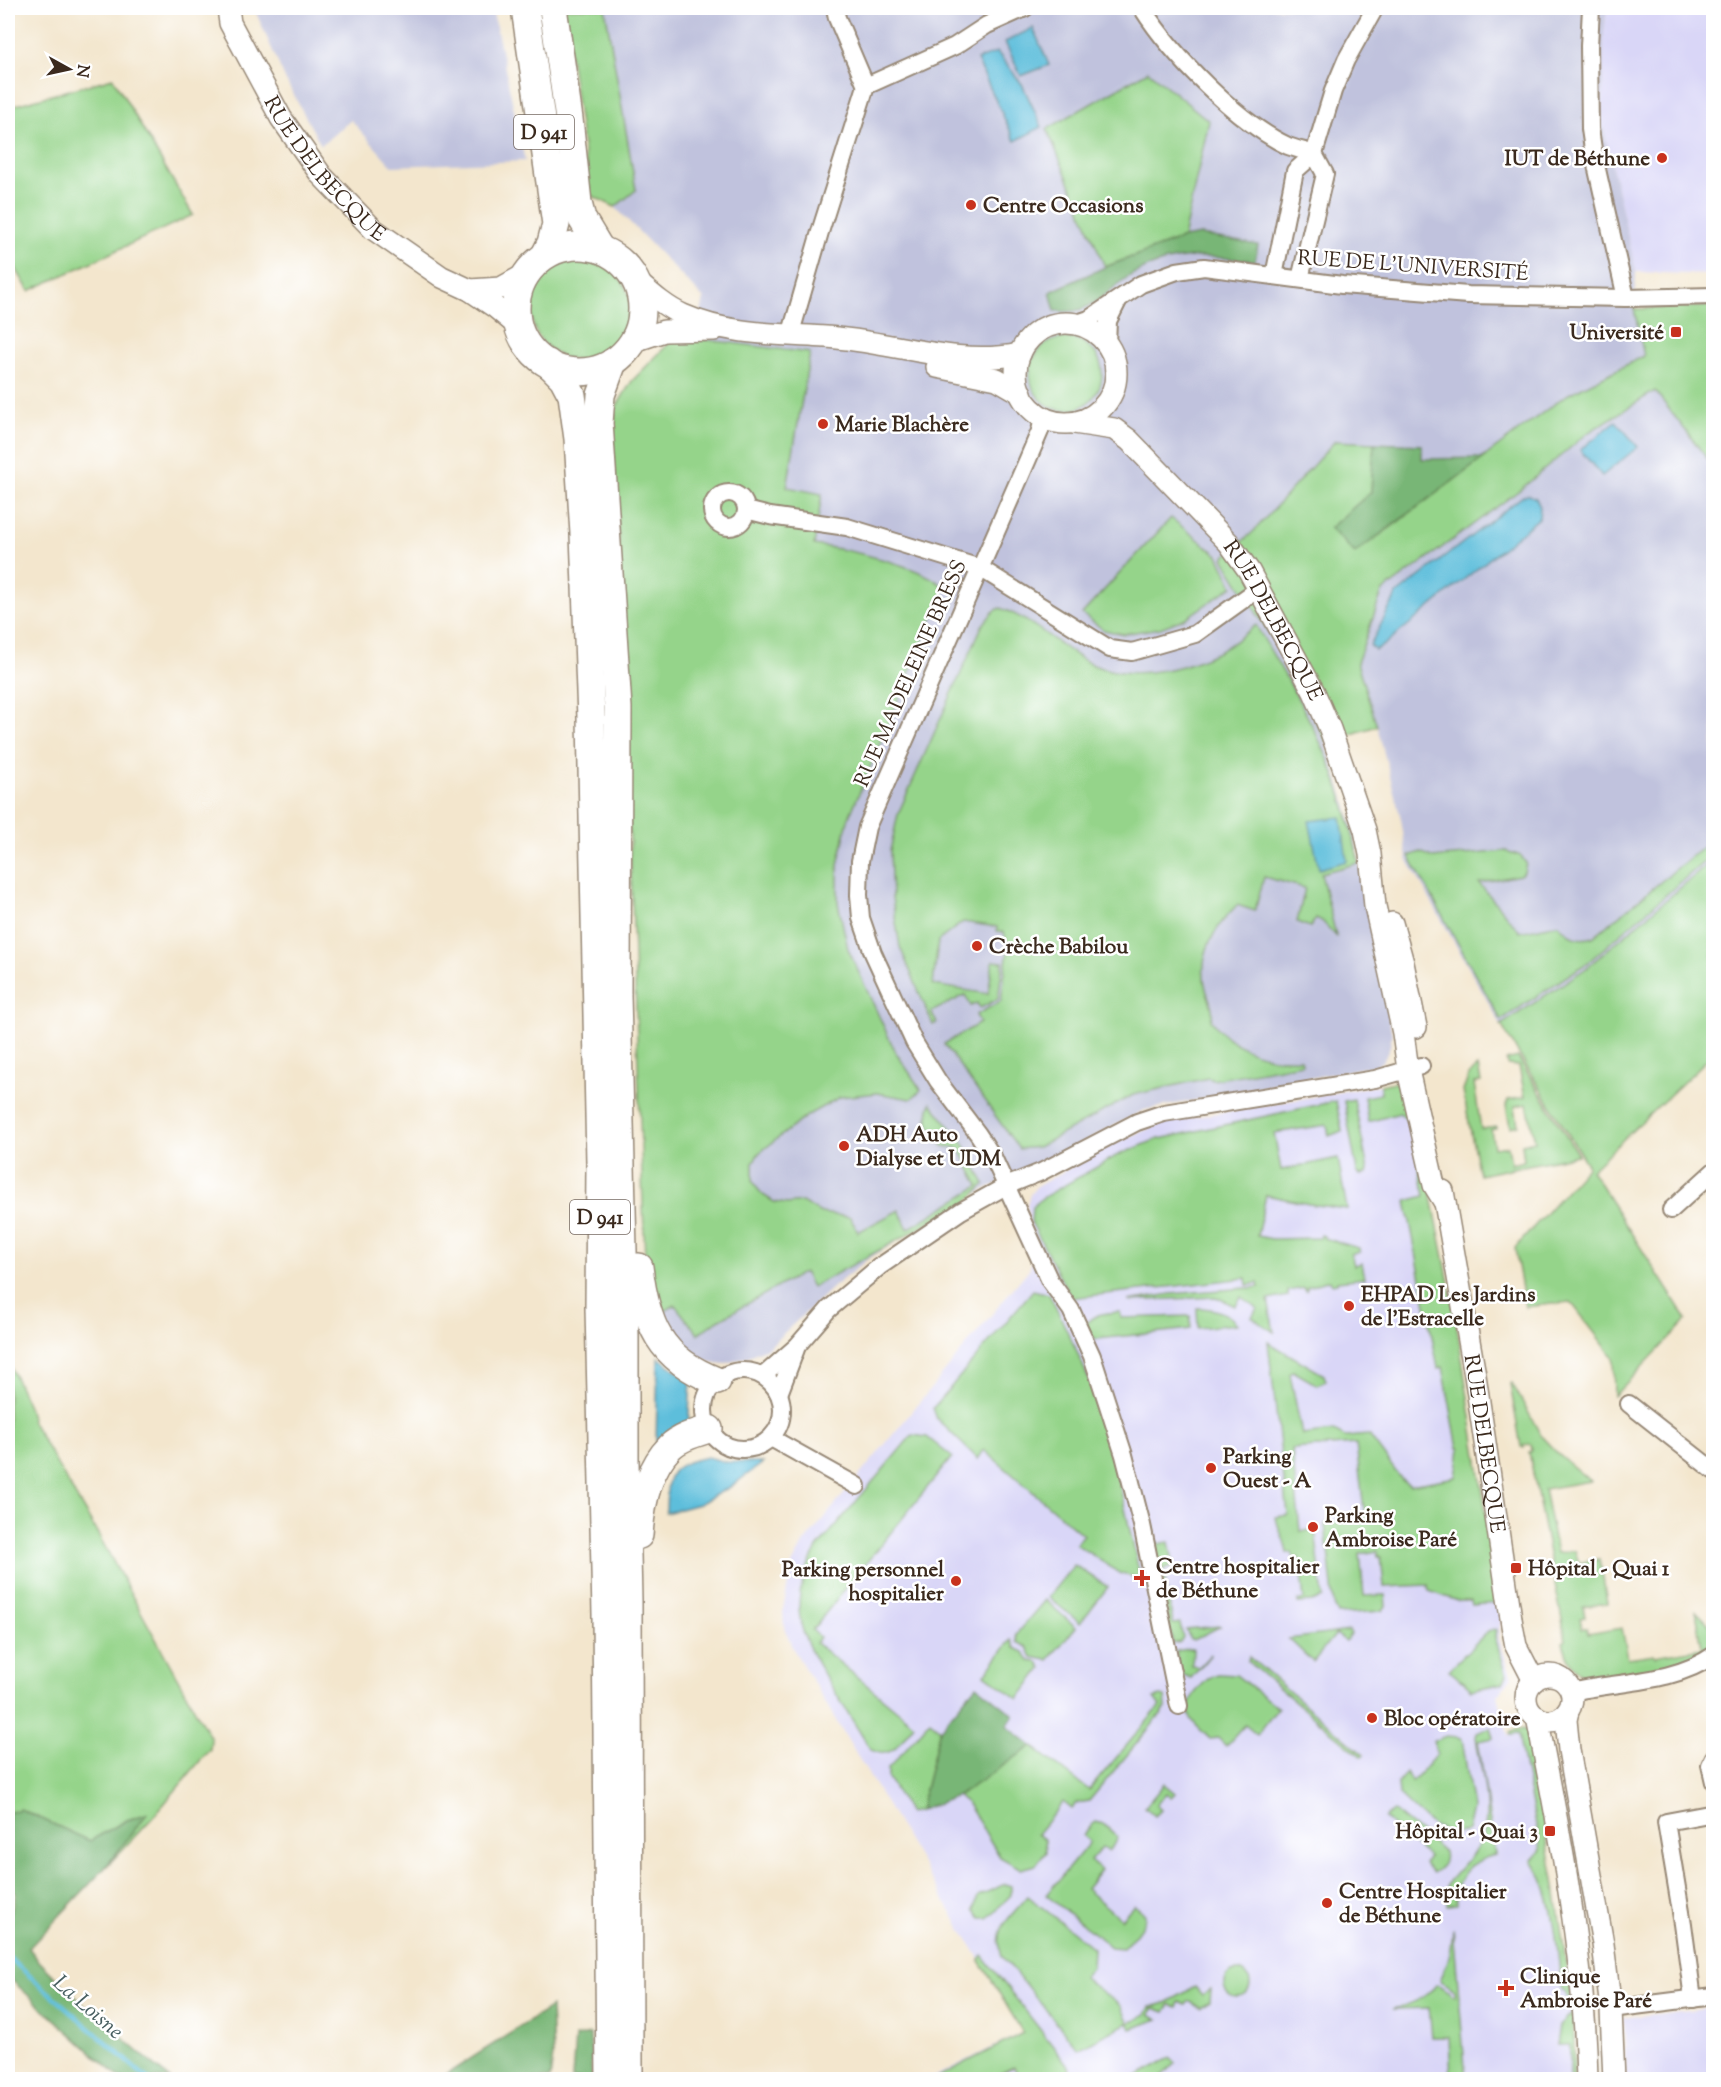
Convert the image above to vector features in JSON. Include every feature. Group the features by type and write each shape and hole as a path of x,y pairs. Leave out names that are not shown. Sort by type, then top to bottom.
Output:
{"highway":[{"name":"D 941","path":"525,8 556,224 545,255"},
{"name":"D 941","path":"553,8 578,203 582,219 600,249"},
{"path":"589,246 600,249 621,261 635,280 641,298 642,317 634,341 613,362 581,372 569,371 548,363 530,348 519,327 516,309 519,291 526,274 545,255 566,247 589,246"},
{"name":"D 941","path":"613,362 600,395 599,423 618,708 617,994 626,1336 629,2079"},
{"name":"D 941","path":"548,363 563,378 572,395 578,440 590,695 600,1140 610,2079"},
{"path":"621,1101 635,1151 637,1249 644,1302 653,1328 670,1353 698,1374 717,1381"},
{"path":"628,1646 637,1599 641,1510 654,1468 671,1446 692,1434 709,1429"}],"street":[{"name":"RUE DELBECQUE","path":"228,8 230,23 281,118 321,175 373,229 442,277 470,290 519,327"},
{"path":"796,336 820,232 866,86 837,18 835,8"},
{"path":"866,86 955,46 987,25 1025,8"},
{"path":"1142,8 1192,69 1240,114 1289,147 1314,154 1325,174 1300,279"},
{"path":"1274,276 1295,171 1314,154 1333,91 1356,40 1375,8"},
{"path":"1592,8 1589,46 1590,129 1626,298"},
{"name":"RUE DE L'UNIVERSITÉ","path":"1074,324 1089,319 1118,301 1130,290 1149,280 1193,268 1216,268 1389,290 1468,295 1711,297"},
{"name":"RUE DELBECQUE","path":"470,290 501,288 526,274"},
{"path":"635,280 666,305 683,315 726,328"},
{"path":"1107,345 1108,321 1118,301"},
{"path":"1063,324 1074,324 1098,335 1107,345 1116,369 1110,408 1114,429 1058,423 1043,418 1026,403 1016,374 1020,354 1026,344 1042,330 1063,324"},
{"path":"634,341 664,331 726,328 827,337 959,357 989,359 1020,354"},
{"path":"796,336 821,348 997,379 1021,393"},
{"path":"1074,423 1092,416 1111,395"},
{"name":"RUE MADELEINE BRESS","path":"1043,418 1032,450 867,827 860,861 861,918 873,952 914,1042 938,1081 993,1157 1050,1281 1071,1310 1092,1356 1142,1525 1179,1706"},
{"name":"RUE DELBECQUE","path":"1114,429 1129,440 1229,543 1258,589 1314,692 1330,729 1358,808 1403,963 1415,1068 1441,1167 1512,1625 1516,1646 1534,1681"},
{"path":"746,510 770,516 847,526 980,568 1110,649 1132,652 1195,634 1258,589"},
{"path":"763,1376 797,1346 829,1309 879,1267 961,1211 1006,1186 1041,1172 1137,1122 1164,1113 1338,1086 1415,1068"},
{"path":"1671,1210 1713,1171"},
{"path":"779,1394 797,1346"},
{"path":"739,1371 763,1376 772,1383 779,1394 782,1405 778,1429 771,1438 756,1447 738,1449 726,1446 716,1439 705,1417 705,1403 709,1391 717,1381 728,1374 739,1371"},
{"path":"1629,1404 1713,1471"},
{"path":"781,1421 801,1453"},
{"path":"771,1438 857,1486"},
{"path":"1537,1718 1554,1720 1570,1701 1681,1672 1701,1664 1713,1655"},
{"path":"1587,2079 1586,2030 1556,1819 1537,1718 1526,1700 1529,1686 1545,1675 1553,1675 1568,1684 1570,1701 1566,1720 1569,1750 1603,1944 1611,2009 1614,2079"},
{"path":"1713,1757 1710,1765 1713,1782"},
{"path":"1693,1999 1666,1822 1713,1813"},
{"path":"1611,2009 1713,1996"}],"shaded area":[{"path":"254,8 492,8 525,161 392,166 351,120 321,145 286,81"},
{"path":"605,8 1607,8 1604,32 1602,122 1636,272 1634,309 1645,355 1565,396 1484,458 1421,459 1422,445 1335,441 1253,532 1223,558 1281,653 1326,742 1354,829 1392,1035 1385,1058 1378,1065 1144,1110 1041,1164 987,1188 868,1259 834,1286 769,1347 724,1364 703,1361 685,1350 667,1333 659,1313 693,352 704,299 615,207 636,190"},
{"name":"IUT de Béthune","path":"1607,8 1713,8 1713,275 1636,272 1602,122 1604,32"},
{"path":"1655,391 1713,466 1713,860 1585,969 1501,1025 1407,859 1401,819 1377,726 1357,663 1382,592 1521,489 1589,432"},
{"name":"Centre hospitalier de Béthune","path":"1380,1085 1399,1086 1404,1090 1462,1368 1502,1615 1498,1636 1512,1677 1498,1695 1508,1735 1525,1732 1571,1995 1571,2079 929,2079 1023,2032 792,1647 784,1627 783,1609 792,1565 803,1544 1030,1268 1032,1259 1027,1205 1036,1187 1114,1143 1162,1123"},
{"path":"1713,2007 1713,2079 1626,2079 1624,2018"}],"green space":[{"path":"563,8 605,8 636,190 615,207 590,195"},
{"path":"1148,71 1209,121 1183,238 1105,267 1047,129"},
{"path":"113,78 193,215 29,291 8,255 8,107"},
{"path":"1201,235 1258,245 1255,261 1208,257 1178,258 1133,274 1097,301 1082,309 1055,311 1050,292 1105,267 1183,238"},
{"path":"581,260 600,264 616,275 627,291 631,310 627,329 616,345 600,356 581,360 562,356 546,345 535,329 531,310 535,291 546,275 562,264"},
{"path":"1713,306 1713,466 1655,391 1589,432 1521,489 1382,592 1357,663 1377,726 1326,742 1281,653 1223,558 1253,532 1335,441 1374,443 1371,492 1330,528 1355,552 1565,396 1644,356 1634,309"},
{"path":"676,336 810,353 787,487 822,494 814,545 845,550 903,566 935,580 945,588 848,820 838,865 838,903 848,949 895,1051 921,1090 911,1099 877,1093 840,1097 808,1115 759,1153 753,1162 753,1181 763,1195 774,1202 787,1204 802,1202 821,1213 850,1217 858,1232 899,1210 908,1229 979,1186 959,1148 943,1146 932,1130 928,1121 931,1103 964,1144 985,1184 966,1203 812,1287 804,1272 698,1334 675,1305 655,1317 645,1260 620,564 613,437 616,407 632,381"},
{"path":"1066,338 1086,344 1096,354 1102,374 1096,394 1086,404 1066,410 1046,404 1036,394 1030,374 1036,354 1046,344"},
{"path":"1374,443 1422,445 1422,459 1484,458 1355,553 1330,528 1371,492"},
{"path":"1171,518 1218,555 1233,586 1186,618 1160,628 1123,634 1104,630 1082,614"},
{"path":"1000,608 1032,624 1082,659 1114,671 1132,673 1168,669 1203,659 1228,646 1256,625 1298,698 1326,755 1345,807 1359,863 1321,873 1336,936 1316,918 1310,927 1297,922 1305,888 1264,877 1255,911 1237,905 1215,933 1206,954 1204,977 1212,1009 1211,1020 1229,1039 1263,1055 1301,1059 1302,1064 1213,1080 1208,1078 1133,1095 1038,1147 1019,1149 944,1044 980,1023 976,1015 1001,1001 1008,949 1004,932 997,931 997,927 963,922 938,941 933,985 988,994 993,961 1003,962 998,999 980,1008 977,1003 971,1006 965,995 931,1012 937,1023 933,1025 900,947 892,898 890,851 898,814 982,626 993,612"},
{"path":"1713,839 1713,854 1587,963 1501,1020 1409,856 1421,852 1433,858 1506,851 1521,856 1526,863 1524,872 1520,875 1479,883 1520,932 1558,924 1570,935 1582,939 1593,937"},
{"path":"1713,860 1713,1054 1591,1170 1687,1320 1614,1396 1613,1357 1571,1302 1525,1307 1515,1248 1588,1166 1501,1025 1585,969"},
{"path":"1518,1057 1578,1155 1479,1175 1463,1091 1469,1075 1478,1067 1481,1082 1474,1083 1481,1129 1496,1127 1491,1130 1494,1148 1508,1146 1511,1164 1524,1161 1522,1144 1535,1141 1527,1104 1515,1106 1518,1125 1510,1127 1506,1105 1508,1100 1525,1097 1519,1066 1507,1065 1506,1060"},
{"path":"1394,1082 1404,1090 1431,1192 1454,1308 1500,1603 1472,1605 1471,1601 1458,1601 1429,1591 1428,1585 1384,1587 1381,1557 1378,1557 1377,1551 1360,1554 1364,1596 1385,1595 1386,1607 1382,1611 1338,1614 1334,1605 1325,1524 1365,1518 1356,1444 1292,1449 1300,1531 1315,1530 1323,1598 1298,1603 1304,1599 1299,1558 1293,1558 1292,1552 1287,1553 1276,1517 1288,1515 1268,1342 1324,1375 1326,1381 1317,1385 1293,1371 1290,1374 1302,1435 1334,1431 1345,1437 1369,1435 1402,1480 1410,1485 1456,1477 1460,1448 1458,1448 1443,1367 1438,1368 1406,1201 1425,1196 1410,1123 1400,1113 1368,1122 1364,1097 1381,1094 1380,1085"},
{"path":"1354,1099 1368,1170 1367,1174 1360,1175 1357,1172 1344,1101"},
{"path":"1336,1101 1342,1131 1329,1136 1327,1125 1274,1133 1281,1170 1338,1158 1347,1209 1266,1195 1257,1236 1272,1239 1320,1238 1321,1235 1324,1238 1359,1248 1360,1252 1351,1254 1354,1265 1362,1263 1365,1278 1337,1281 1332,1284 1330,1280 1307,1287 1307,1291 1304,1288 1288,1291 1288,1296 1268,1300 1274,1332 1252,1317 1257,1308 1241,1297 1235,1306 1216,1297 1128,1301 1171,1294 1259,1287 1258,1283 1247,1285 1246,1278 1071,1298 1031,1222 1032,1207 1042,1198 1116,1156 1155,1140"},
{"path":"1033,1290 1049,1294 1091,1385 1113,1457 1141,1579 1119,1573 1076,1544 1083,1535 984,1450 978,1459 937,1419 933,1408"},
{"path":"1197,1308 1229,1316 1237,1324 1198,1328"},
{"path":"1120,1312 1121,1318 1190,1316 1191,1329 1097,1339 1088,1336 1085,1325 1092,1318 1101,1314"},
{"path":"8,1361 28,1406 32,1422 98,1534 211,1739 210,1749 154,1816 106,1867 146,1814 127,1820 90,1841 20,1809 8,1813"},
{"path":"1512,1383 1542,1437 1590,1481 1544,1489 1557,1553 1575,1551 1579,1563 1600,1559 1607,1603 1583,1607 1585,1617 1580,1618 1582,1628 1587,1628 1588,1634 1622,1628 1628,1658 1654,1654 1655,1656 1702,1648 1696,1611 1713,1628 1713,1644 1699,1657 1682,1664 1599,1680 1598,1674 1583,1675 1572,1665 1563,1642 1566,1640 1529,1452 1532,1451 1531,1444 1524,1445 1524,1448 1521,1447 1510,1384"},
{"path":"912,1435 927,1437 952,1457 812,1630 820,1637 816,1643 914,1724 896,1747 891,1751 879,1753 871,1750 819,1666 804,1633 799,1602 807,1568 817,1548"},
{"path":"1153,1526 1157,1544 1169,1542 1174,1567 1163,1569 1173,1624 1180,1623 1183,1637 1180,1642 1173,1644 1149,1527"},
{"path":"1074,1565 1108,1587 1080,1623 1048,1597"},
{"path":"1045,1600 1076,1627 1048,1660 1032,1657 1027,1647 1017,1642 1016,1634"},
{"path":"1221,1626 1193,1640 1190,1640 1186,1629"},
{"path":"1496,1630 1495,1637 1507,1675 1503,1683 1472,1690 1449,1670 1488,1631"},
{"path":"1349,1631 1351,1634 1345,1641 1336,1634 1313,1662 1289,1639"},
{"path":"1011,1640 1015,1648 1024,1652 1029,1661 1038,1662 1042,1668 1018,1699 985,1674"},
{"path":"1193,1649 1192,1666 1199,1667 1211,1654 1191,1678 1179,1673 1176,1651"},
{"path":"1249,1657 1364,1755 1362,1757 1248,1662"},
{"path":"1218,1674 1236,1675 1278,1708 1257,1735 1245,1725 1226,1746 1218,1738 1210,1739 1193,1721 1188,1710 1189,1703 1199,1688"},
{"path":"976,1685 1014,1715 1007,1726 1032,1746 958,1796 920,1810 940,1729"},
{"path":"1165,1697 1166,1708 1089,1801 1077,1803 1072,1809 1063,1802 1037,1834 1045,1840 1046,1852 1036,1865 1021,1869 1000,1857 968,1804 958,1796 1032,1746 1089,1790 1160,1706 1154,1698"},
{"path":"930,1721 940,1729 920,1810 909,1813 888,1778 888,1769"},
{"path":"1491,1727 1494,1738 1478,1741 1495,1855 1478,1861 1465,1872 1458,1886 1456,1904 1447,1905 1447,1884 1474,1852 1485,1828 1486,1803 1476,1737 1477,1733"},
{"path":"1523,1729 1529,1736 1555,1886 1571,1999 1567,1998 1564,1990 1561,1990 1554,1923 1546,1889 1532,1860 1541,1850 1518,1734 1511,1735 1510,1732"},
{"path":"1446,1736 1462,1739 1473,1809 1468,1831 1457,1833 1430,1823 1399,1795 1398,1783 1406,1772 1412,1782 1437,1754 1433,1741"},
{"path":"1164,1784 1175,1793 1171,1797 1166,1793 1156,1805 1161,1810 1155,1816 1145,1807"},
{"path":"20,1809 90,1841 127,1820 147,1814 104,1869 29,1948 71,1993 170,2079 121,2079 8,1977 8,1915 16,1893 8,1881 8,1813"},
{"path":"1394,1811 1444,1852 1443,1864 1439,1869 1433,1873 1424,1863 1429,1857 1384,1818"},
{"path":"1096,1822 1103,1824 1117,1836 1116,1842 1108,1851 1102,1847 1090,1861 1101,1870 1086,1889 1121,1919 1134,1905 1145,1915 1140,1927 1123,1948 1111,1947 1046,1895 1090,1842 1083,1836"},
{"path":"1005,1884 1011,1886 1011,1895 988,1918 981,1918 974,1910 978,1896"},
{"path":"1028,1896 1093,1948 1092,1967 1083,1977 1121,2006 1129,2023 1146,2014 1150,2007 1166,2003 1195,1987 1202,1995 1211,1989 1210,2002 1200,2008 1189,2001 1186,2005 1179,2002 1177,2007 1170,2004 1165,2012 1154,2008 1150,2014 1159,2019 1131,2029 1128,2023 1078,2049 1002,1956 999,1938 1001,1930"},
{"path":"1453,1928 1466,2079 1451,2079 1449,2037 1432,2037 1429,2008 1392,2009 1417,2001 1437,1984 1455,1996 1455,1991 1440,1980 1450,1955"},
{"path":"982,1955 1070,2068 1063,2079 1020,2079 1013,2067 990,2079 934,2079 1023,2033 979,1959"},
{"path":"1237,1971 1246,1975 1250,1984 1246,1993 1237,1997 1228,1993 1224,1984 1228,1975"},
{"path":"551,2007 553,2056 550,2079 439,2079"},
{"path":"1573,2013 1574,2079 1570,2079 1570,2045 1557,2045 1560,2026"},
{"path":"590,2034 592,2079 572,2079 575,2037"},
{"path":"1170,2058 1175,2063 1160,2079 1122,2079 1136,2077"}],"water":[{"path":"1033,28 1049,65 1021,76 1005,42"},
{"path":"997,52 1022,84 1042,127 1015,141 977,60"},
{"path":"1616,421 1638,447 1602,476 1580,450"},
{"path":"1529,495 1536,498 1540,507 1539,518 1384,645 1375,650 1370,645 1397,594 1523,496"},
{"path":"1341,817 1347,861 1319,869 1309,821"},
{"path":"658,1357 691,1381 688,1429 656,1442"},
{"path":"708,1457 726,1462 763,1463 730,1487 699,1504 666,1513 667,1489 672,1473 684,1464"}],"waterway":[{"name":"La Loisne","path":"8,1957 149,2080"}],"place":[{"name":"IUT de Béthune","path":"1662,158"},
{"name":"Centre Occasions","path":"971,205"},
{"name":"Université","path":"1676,332"},
{"name":"Marie Blachère","path":"823,424"},
{"name":"Crèche Babilou","path":"977,946"},
{"name":"ADH Auto Dialyse et UDM","path":"844,1146"},
{"name":"EHPAD Les Jardins de l'Estracelle","path":"1349,1306"},
{"name":"Parking Ouest - A","path":"1211,1468"},
{"name":"Parking Ambroise Paré","path":"1313,1527"},
{"name":"Hôpital - Quai 1","path":"1516,1568"},
{"name":"Centre hospitalier de Béthune","path":"1142,1578"},
{"name":"Parking personnel hospitalier","path":"956,1581"},
{"name":"Bloc opératoire","path":"1372,1718"},
{"name":"Hôpital - Quai 3","path":"1550,1831"},
{"name":"Centre Hospitalier de Béthune","path":"1327,1903"},
{"name":"Clinique Ambroise Paré","path":"1506,1988"}]}
